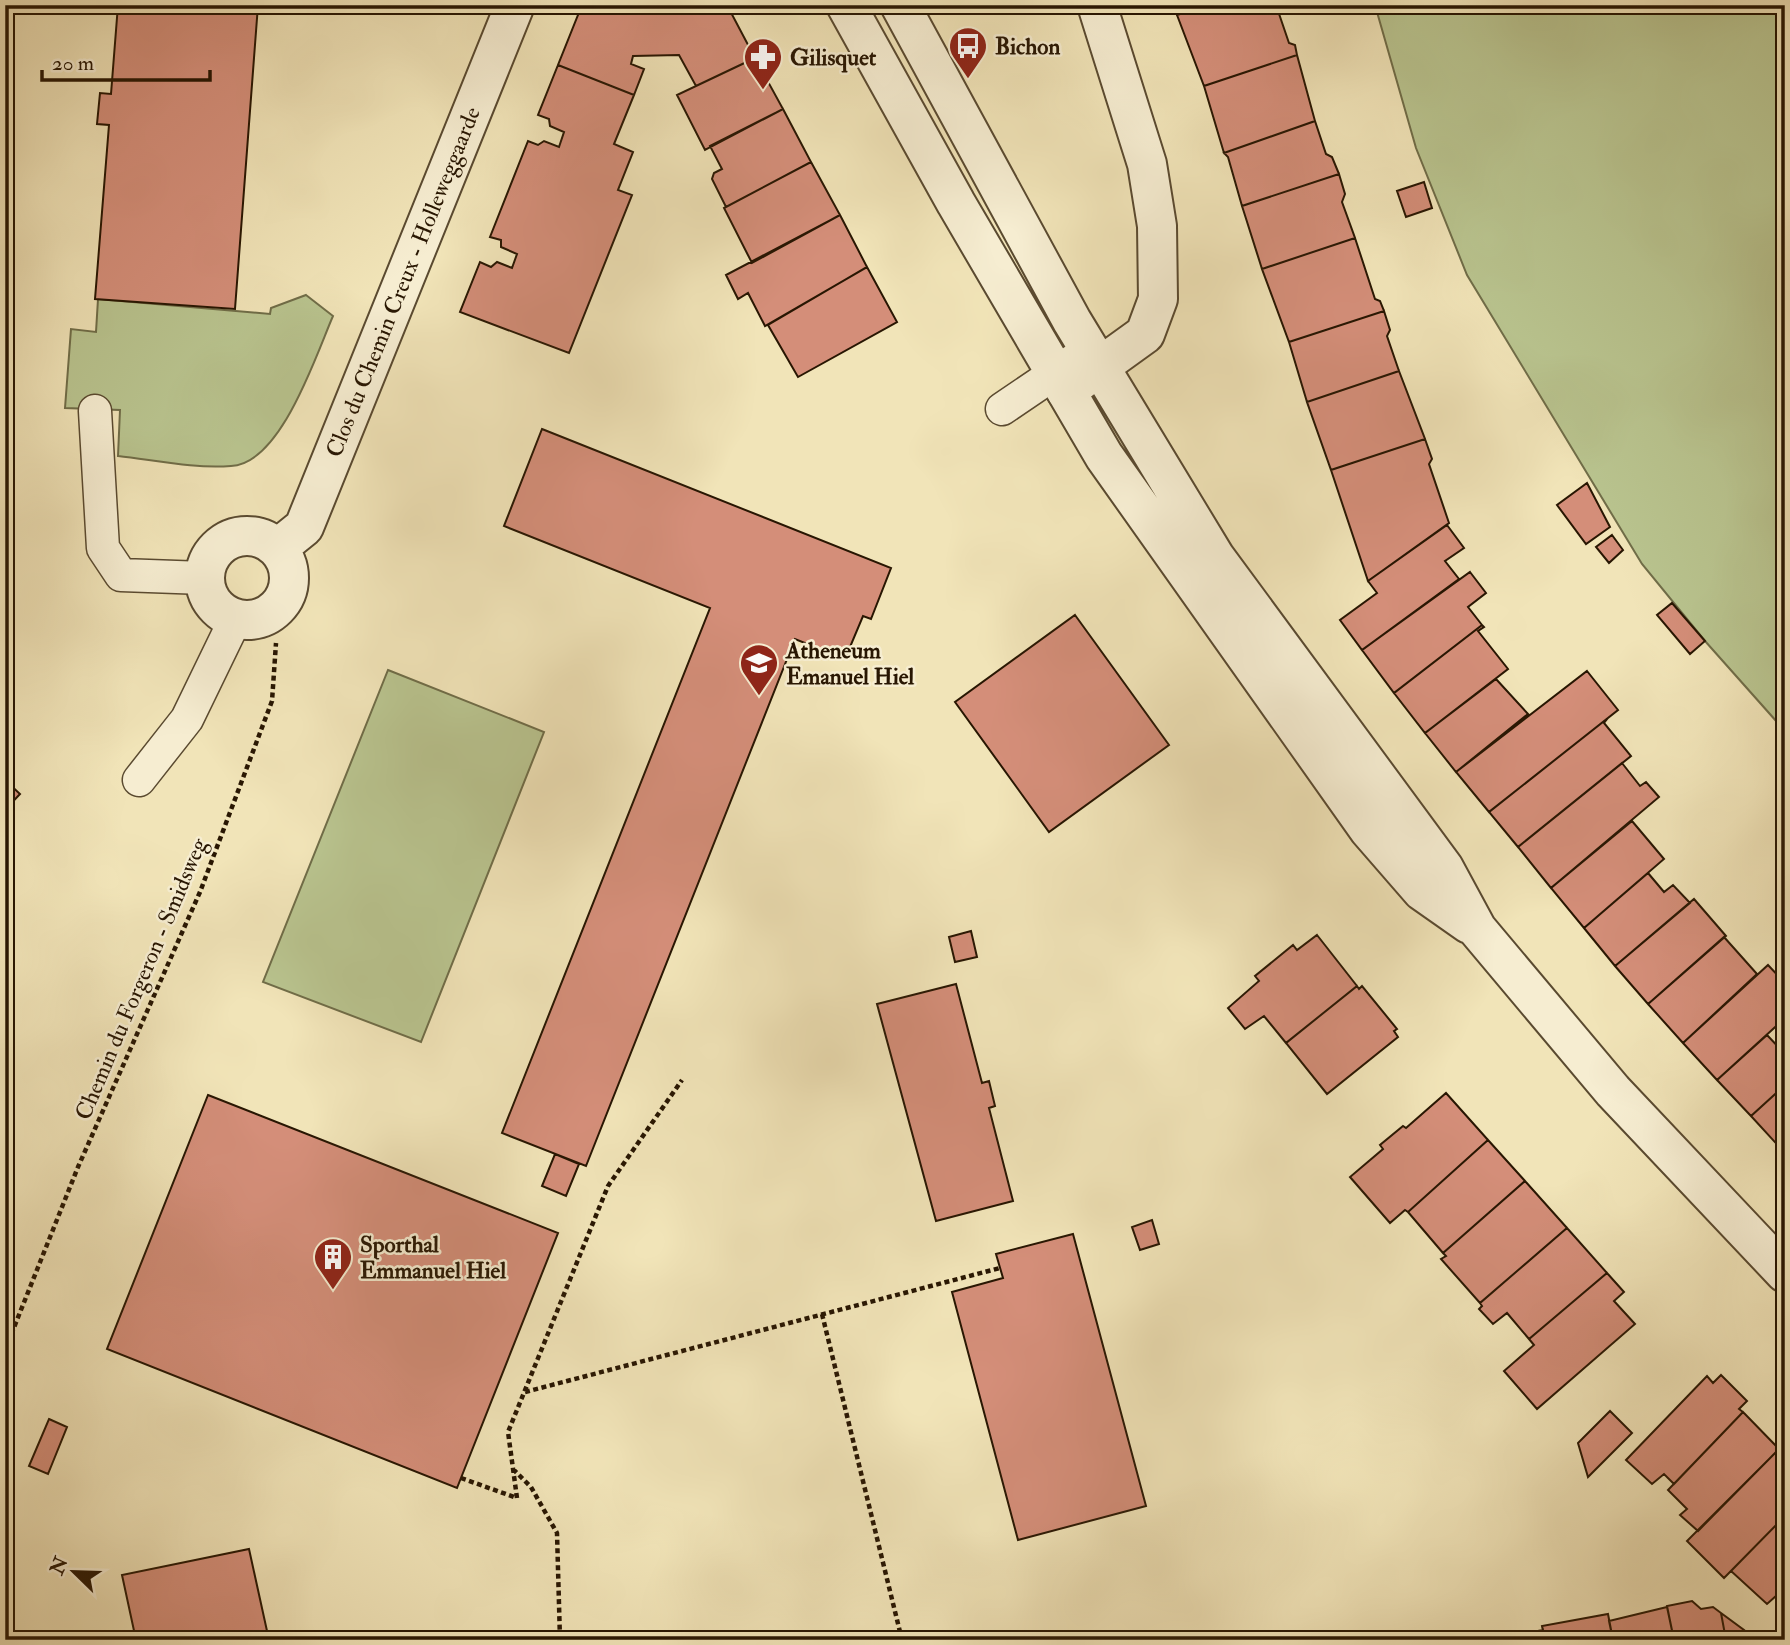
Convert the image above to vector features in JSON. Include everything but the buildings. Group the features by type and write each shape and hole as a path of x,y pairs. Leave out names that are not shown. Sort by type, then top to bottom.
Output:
{"street":[{"name":"Clos du Chemin Creux - Holleweggaarde","path":"278,548 304,527 514,5"},
{"path":"846,5 956,203 1104,456 1369,830 1422,891 1477,929"},
{"path":"900,5 1094,359 1214,557 1436,858 1477,929 1613,1091 1785,1273"},
{"path":"1061,382 1094,359 1145,334 1157,299 1157,226 1147,164 1097,5"},
{"path":"237,536 266,540 278,548 288,564 290,583 284,600 253,617 213,604 204,578 214,551 237,536"}],"lane":[{"path":"1002,409 1061,382"},
{"path":"94,411 103,548 121,575 204,578"},
{"path":"139,779 187,719 253,617"}],"path":[{"name":"Chemin du Forgeron - Smidsweg","path":"5,1350 78,1167 200,892 272,702 276,650 253,617"},
{"path":"461,1478 517,1497 508,1432 608,1186 681,1080"},
{"path":"524,1392 1000,1268"},
{"path":"822,1314 902,1640"},
{"path":"513,1468 531,1487 557,1533 560,1640"}],"green space":[{"path":"1375,5 1785,5 1785,731 1705,641 1642,564 1467,275 1416,148"},
{"path":"306,295 333,316 306,380 281,428 266,447 249,461 231,466 203,466 118,456 120,410 65,408 71,329 96,332 98,299 270,314 271,308"},
{"path":"388,670 544,732 421,1042 263,982"}],"place":[{"name":"Bichon","path":"968,80"},
{"name":"Gilisquet","path":"763,91"},
{"name":"Atheneum Emanuel Hiel","path":"759,697"},
{"name":"Sporthal Emmanuel Hiel","path":"333,1291"}]}
